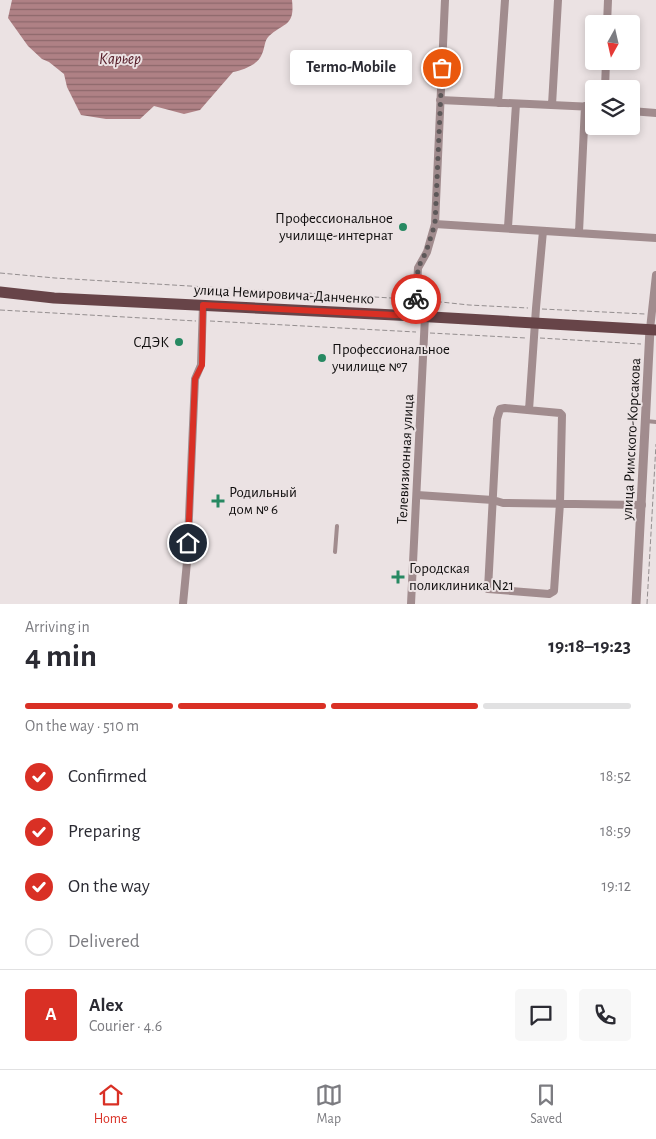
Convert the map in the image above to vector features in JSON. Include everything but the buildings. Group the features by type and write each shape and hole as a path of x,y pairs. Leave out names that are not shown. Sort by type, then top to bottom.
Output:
{"main road":[{"name":"улица Немировича-Данченко","path":"0,292 54,298 420,316 653,330"}],"street":[{"name":"Телевизионная улица","path":"412,604 424,332 416,299 418,268 426,252 435,224 445,0"},
{"path":"498,103 505,0"},
{"path":"552,105 558,0"},
{"path":"607,15 608,0"},
{"path":"440,100 585,107"},
{"path":"508,227 516,104"},
{"path":"640,112 656,113"},
{"path":"579,232 588,135"},
{"path":"435,224 508,227 656,238"},
{"path":"529,410 543,231"},
{"name":"улица Римского-Корсакова","path":"636,604 650,345 653,330 656,275"},
{"path":"183,604 187,562 195,379 202,365 203,305"},
{"path":"500,409 560,413 562,415 560,503 554,591 549,594 488,589 493,500 497,419 500,409"},
{"path":"417,495 493,500 503,504 560,503 642,506"}],"lane":[{"path":"646,421 656,422"},
{"path":"335,552 337,526"}],"path":[{"path":"0,273 70,279 416,299"},
{"path":"0,310 650,345"},
{"path":"647,604 656,444"}],"water":[{"name":"Карьер","path":"12,0 292,0 292,15 287,23 267,38 260,58 254,64 233,72 200,110 184,114 154,106 140,119 106,119 81,115 67,87 64,74 42,59 28,46 8,18"}],"way so far":[{"path":"416,299 418,268 426,252 435,224 442,68"}],"place":[{"name":"Termo-Mobile","path":"442,68"},
{"name":"Профессиональное училище-интернат","path":"403,227"},
{"name":"СДЭК","path":"179,342"},
{"name":"Профессиональное училище №7","path":"322,358"},
{"name":"Родильный дом № 6","path":"218,501"},
{"name":"Городская поликлиника N21","path":"398,577"}],"route":[{"path":"188,543 195,379 202,365 203,305 415,316 416,299"}]}
